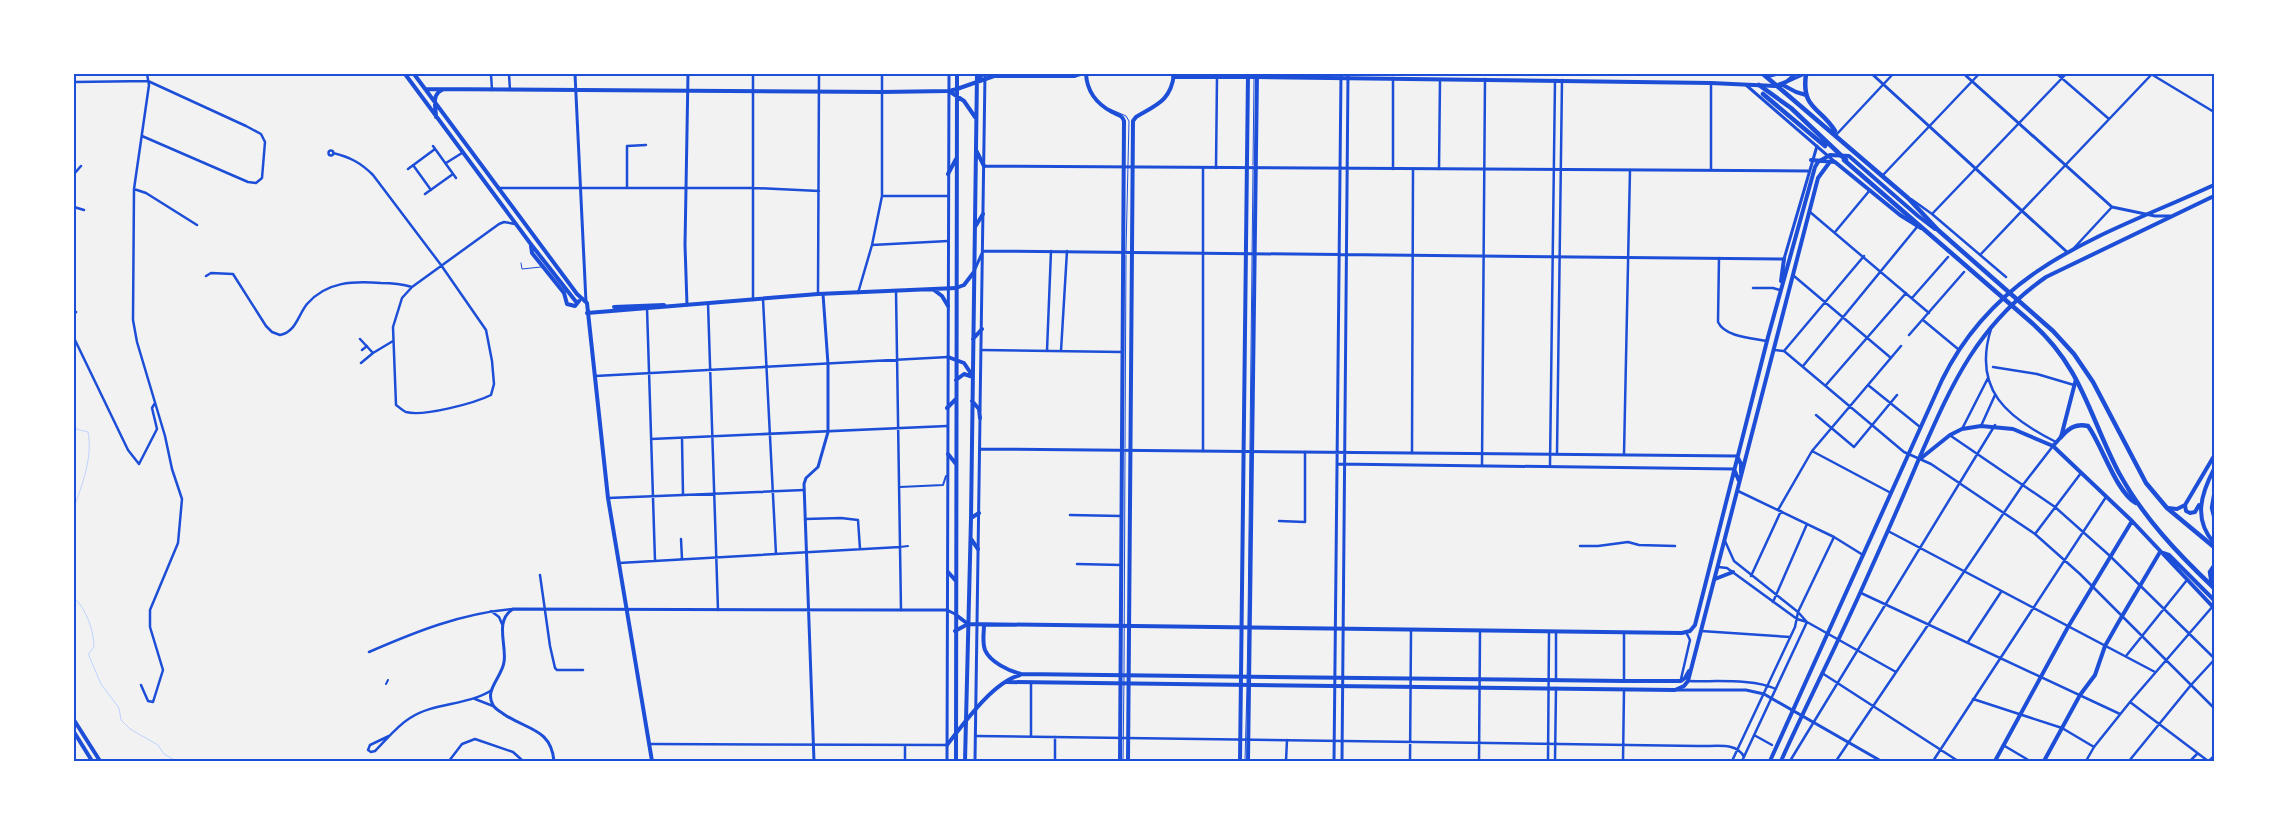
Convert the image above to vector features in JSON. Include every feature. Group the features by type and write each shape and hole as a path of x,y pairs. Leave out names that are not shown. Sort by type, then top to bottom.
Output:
{"highway":[{"path":"1763,74 1788,94"},
{"path":"1771,74 1793,99 1883,175 1938,230 2043,321 2074,354 2093,382 2146,483 2167,508 2214,547"},
{"path":"1806,74 1806,95 1811,105 1832,127 1836,135"},
{"path":"1759,85 1797,114 1852,166 2044,334 2056,348 2081,386 2112,458 2138,504 2161,534 2213,587"},
{"path":"1763,94 1825,146"},
{"path":"1844,160 1852,166"},
{"path":"2061,437 2070,428 2080,425 2088,426 2119,482 2132,500 2138,504"},
{"path":"2213,587 2210,572 2214,566"}],"main road":[{"path":"414,74 577,294 586,302 608,498 652,761"},
{"path":"956,761 955,359 957,74"},
{"path":"965,761 971,518 977,74"},
{"path":"425,89 949,91 977,80 984,75 1074,76 1080,74"},
{"path":"1087,74 1088,87 1094,98 1103,107 1122,116 1124,121 1126,167 1122,352 1121,565 1129,676 1128,761"},
{"path":"1121,761 1130,450 1133,121 1136,117 1161,103 1168,93 1173,75 1743,83 1768,86 1784,83 1796,74"},
{"path":"404,75 577,303"},
{"path":"1240,761 1245,739 1248,685 1244,452 1248,76"},
{"path":"1247,761 1241,677 1247,628 1254,253 1255,76"},
{"path":"1784,83 1806,95"},
{"path":"436,117 436,94 444,90"},
{"path":"949,91 964,101 976,118"},
{"path":"975,149 984,166"},
{"path":"955,614 968,624 977,625 1549,632 1686,632 1692,630 1695,625 1781,288 1812,174 1818,162 1830,155 1849,156 1918,216 1938,230"},
{"path":"948,174 957,157"},
{"path":"1811,160 1835,162 1917,227 1924,229"},
{"path":"1739,483 1818,178 1829,163"},
{"path":"1770,761 1920,427 1958,350 1981,319 2015,286 2052,260 2214,185"},
{"path":"1781,761 1860,593 1954,382 1968,357 1992,325 2046,277 2213,197"},
{"path":"975,227 983,214"},
{"path":"530,243 532,253 564,293 567,304 573,307 578,305 577,294"},
{"path":"1781,288 1781,273 1784,259"},
{"path":"587,313 818,294 956,288 964,285 974,272"},
{"path":"932,289 942,296 948,306"},
{"path":"614,307 657,304 670,306"},
{"path":"973,339 982,329"},
{"path":"1762,360 1773,351"},
{"path":"948,357 967,366 973,377"},
{"path":"956,380 964,374 973,377"},
{"path":"2055,444 2061,437 2076,377"},
{"path":"947,408 956,399"},
{"path":"972,401 980,409 980,418"},
{"path":"1920,459 1950,435 1962,429 1981,426 1995,425 2055,444 2214,607"},
{"path":"948,454 956,464"},
{"path":"1007,682 1675,690 1684,686 1684,679 1692,664 1716,578 1738,492 1741,464 1737,456"},
{"path":"2167,508 2177,509 2185,505 2214,456"},
{"path":"1734,469 1739,483"},
{"path":"2185,505 2186,511 2193,513 2198,509 2214,469"},
{"path":"2201,500 2202,522 2214,543"},
{"path":"971,518 979,513"},
{"path":"1995,761 2040,676 2132,521"},
{"path":"970,538 978,549"},
{"path":"2044,761 2080,695 2095,675 2105,646 2160,552"},
{"path":"2160,552 2169,555 2214,600"},
{"path":"1710,564 1712,569 1718,567"},
{"path":"948,572 956,582"},
{"path":"1716,578 1733,572"},
{"path":"955,631 968,624"},
{"path":"984,625 984,645 987,653 1008,670 1021,674 1548,681 1684,679"},
{"path":"947,745 975,709 1007,682 1021,674"},
{"path":"74,720 100,761"},
{"path":"74,732 92,761"}],"street":[{"path":"141,685 148,701 153,702 163,670 150,627 150,610 178,543 182,499 136,342 133,320 134,190 142,136 148,81 147,74"},
{"path":"491,74 492,90"},
{"path":"509,74 510,90"},
{"path":"575,74 586,302"},
{"path":"687,305 686,188 688,74"},
{"path":"753,300 754,74"},
{"path":"818,294 819,74"},
{"path":"858,293 872,245 882,196 882,74"},
{"path":"948,761 947,408 949,74"},
{"path":"1482,465 1484,74"},
{"path":"1784,83 1806,74"},
{"path":"1872,74 2067,252"},
{"path":"1836,135 1893,74"},
{"path":"1964,74 2112,207 2162,217 2173,215"},
{"path":"1883,175 1979,74"},
{"path":"2057,74 2109,119"},
{"path":"1932,214 2066,74"},
{"path":"1980,255 2152,74 2214,112"},
{"path":"975,761 984,75"},
{"path":"1334,761 1340,76"},
{"path":"1342,761 1348,76"},
{"path":"1216,168 1217,77"},
{"path":"1393,78 1393,169"},
{"path":"1439,169 1440,78"},
{"path":"74,82 133,79 148,81 246,126 264,138 262,178 256,183 248,182 142,136"},
{"path":"1550,465 1555,80"},
{"path":"1557,454 1562,80"},
{"path":"1711,83 1711,170"},
{"path":"1743,83 1835,162"},
{"path":"627,188 627,146 646,145"},
{"path":"983,251 1784,259 1811,160 1817,146"},
{"path":"408,168 434,148 456,178"},
{"path":"333,153 346,156 360,163 373,175 441,265 486,330 494,384 491,395 483,399 432,410 405,412 396,405 393,327 398,308 407,291 441,265 499,224 504,222 516,225"},
{"path":"446,164 462,153"},
{"path":"413,165 431,190"},
{"path":"74,174 81,166"},
{"path":"984,166 1808,171"},
{"path":"1203,168 1203,451"},
{"path":"1412,452 1413,169"},
{"path":"1624,454 1630,170"},
{"path":"425,194 453,174"},
{"path":"499,188 754,188 819,191"},
{"path":"134,190 146,193 197,225"},
{"path":"1835,232 1870,190"},
{"path":"882,196 948,196"},
{"path":"1908,198 1932,214 2006,278"},
{"path":"74,207 84,210"},
{"path":"2073,250 2112,207"},
{"path":"1809,211 1929,313"},
{"path":"1803,366 1917,227"},
{"path":"872,245 948,241"},
{"path":"974,272 983,251"},
{"path":"1047,351 1051,251"},
{"path":"1061,351 1066,251"},
{"path":"1784,351 1864,256"},
{"path":"1912,298 1948,257"},
{"path":"1719,258 1718,322 1721,328 1728,332 1767,341"},
{"path":"1909,335 1964,272"},
{"path":"206,276 218,273 233,274 266,326 272,332 280,335 293,329 308,304 326,289 339,283 364,282 412,287"},
{"path":"1792,275 1891,358"},
{"path":"1753,288 1781,288"},
{"path":"896,291 901,610"},
{"path":"1826,385 1906,293"},
{"path":"814,761 804,490 806,478 818,467 828,432 828,364 824,294"},
{"path":"763,299 776,554"},
{"path":"708,303 718,610"},
{"path":"647,308 655,561"},
{"path":"1923,320 1958,350"},
{"path":"1836,761 2022,486 2055,444 2016,419 2000,403 1995,395 1989,377 1987,348 1992,325"},
{"path":"74,338 128,450 139,464 157,429 152,408 155,402"},
{"path":"360,339 373,353"},
{"path":"361,363 393,340"},
{"path":"1338,344 1346,344"},
{"path":"362,350 367,346"},
{"path":"1751,576 1780,510 1812,451 1901,346"},
{"path":"1773,351 1778,349 1784,351 1908,454 1931,464 2035,534 2122,616 2214,708"},
{"path":"981,350 1122,352"},
{"path":"594,376 948,357"},
{"path":"1993,367 2037,374 2081,386"},
{"path":"1962,429 1989,377"},
{"path":"1868,385 1920,427"},
{"path":"1816,415 1854,447 1897,394"},
{"path":"1981,426 1995,395"},
{"path":"1795,761 1791,760 1813,722 1995,425"},
{"path":"651,439 947,426"},
{"path":"1950,435 2055,507 2110,556 2214,659 2129,761"},
{"path":"682,438 683,495"},
{"path":"980,449 1737,456"},
{"path":"1812,451 1891,493"},
{"path":"1279,521 1305,522 1305,452"},
{"path":"1337,464 1550,465 1734,469"},
{"path":"2035,534 2082,472"},
{"path":"899,487 943,485 946,476"},
{"path":"608,498 804,490"},
{"path":"2214,490 2211,508 2214,520"},
{"path":"1738,492 1780,510 1863,554"},
{"path":"1933,761 2106,496"},
{"path":"1070,515 1121,516"},
{"path":"805,519 841,518 858,520 860,549"},
{"path":"1773,602 1807,524"},
{"path":"1888,531 1964,573 2155,672"},
{"path":"1732,761 1790,637 1798,612 1834,537"},
{"path":"680,539 682,559"},
{"path":"1725,541 1732,559 1808,622 1896,672"},
{"path":"1580,546 1628,542 1639,545 1675,546"},
{"path":"619,563 908,546"},
{"path":"1077,564 1121,565"},
{"path":"1718,567 1727,568 1797,619 1808,622"},
{"path":"540,575 553,661 557,670 583,670"},
{"path":"2126,656 2188,580"},
{"path":"1968,642 2001,592"},
{"path":"1860,593 2120,714"},
{"path":"2086,761 2094,746 2120,714 2188,633 2214,607"},
{"path":"369,652 429,628 490,611 513,609 947,610 955,614"},
{"path":"502,624 507,614 513,609"},
{"path":"490,611 497,614 502,624 504,662 492,690 493,706"},
{"path":"1742,761 1808,622"},
{"path":"1410,761 1411,631"},
{"path":"1479,761 1480,631"},
{"path":"1701,631 1790,637"},
{"path":"1548,761 1549,632"},
{"path":"1556,632 1556,681"},
{"path":"1624,632 1624,681"},
{"path":"1686,632 1690,640 1684,679 1768,686 1776,690"},
{"path":"1784,650 1792,654"},
{"path":"1822,673 1958,761"},
{"path":"386,684 388,680"},
{"path":"1031,682 1031,736"},
{"path":"1556,688 1556,761"},
{"path":"1623,761 1624,689"},
{"path":"389,736 370,744 368,750 371,752 375,751 409,718 474,698 492,690"},
{"path":"1675,690 1746,690 1764,694 1881,761"},
{"path":"474,698 484,701 513,720 545,736 551,746 554,761"},
{"path":"1973,699 2062,728 2094,746"},
{"path":"2130,702 2197,754 2208,761 2214,756"},
{"path":"1754,735 1772,745"},
{"path":"976,736 1624,744 1738,748"},
{"path":"1055,737 1055,761"},
{"path":"450,761 462,744 471,740 480,740 513,752 524,761"},
{"path":"1286,740 1286,761"},
{"path":"649,744 947,745"},
{"path":"905,745 905,761"},
{"path":"2003,745 2030,761"},
{"path":"1738,748 1744,757"},
{"path":"2190,761 2197,754"}],"lane":[{"path":"1087,74 1090,86 1096,97 1104,105 1128,118 1126,167"},
{"path":"1124,626 1125,252"},
{"path":"1250,452 1254,253"},
{"path":"521,263 522,270 544,268"}],"waterway":[{"path":"74,416 76,429 88,432 89,442 86,471 74,508"},
{"path":"74,598 86,614 91,627 94,647 89,656 101,684 119,708 121,720 130,729 158,745 164,754 176,761"}]}
